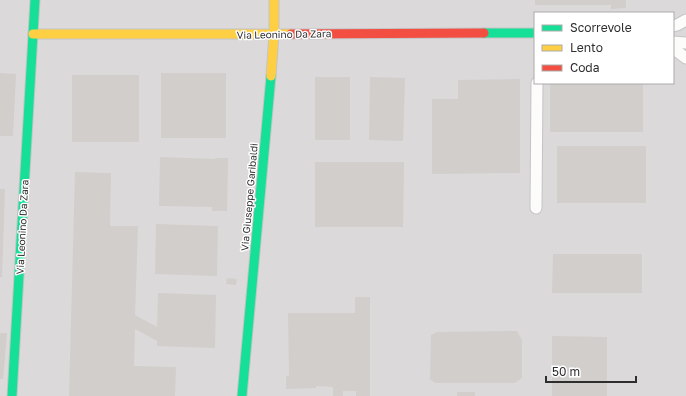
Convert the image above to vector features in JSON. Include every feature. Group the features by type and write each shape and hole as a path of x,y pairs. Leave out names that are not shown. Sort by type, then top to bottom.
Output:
{"street":[{"name":"Via Leonino Da Zara","path":"12,396 35,0"},
{"name":"Via Giuseppe Garibaldi","path":"242,396 270,102 274,34 274,0"},
{"name":"Via Leonino Da Zara","path":"33,34 534,33"},
{"path":"674,42 686,43"},
{"path":"674,50 686,58"},
{"path":"536,208 537,84"}],"shaded area":[{"path":"0,0 686,0 686,396 0,396"}],"building":[{"path":"535,0 626,0 626,8 611,9 611,5 535,5"},
{"path":"0,73 16,74 13,136 0,136"},
{"path":"161,73 226,73 226,138 161,138"},
{"path":"72,75 139,75 139,142 72,142"},
{"path":"315,77 350,77 350,140 315,140"},
{"path":"370,77 405,78 403,141 369,140"},
{"path":"520,79 520,173 432,174 432,99 458,99 458,80"},
{"path":"550,84 643,84 643,132 550,132"},
{"path":"557,146 646,146 646,203 557,203"},
{"path":"160,157 228,158 227,211 212,211 212,207 159,206"},
{"path":"315,162 404,162 403,227 315,227"},
{"path":"75,172 111,173 110,226 138,226 135,315 157,327 158,293 216,295 215,348 157,346 157,341 135,329 134,366 176,367 175,396 69,396"},
{"path":"0,189 5,189 2,277 0,277"},
{"path":"156,224 218,226 217,276 155,274"},
{"path":"553,254 642,254 642,293 552,293"},
{"path":"227,278 237,279 236,285 226,284"},
{"path":"355,297 370,297 370,396 356,396 356,391 343,391 343,396 333,396 333,387 316,386 316,388 286,389 286,376 289,376 288,313 355,313"},
{"path":"517,331 522,340 522,378 515,383 435,383 430,379 431,335 437,332"},
{"path":"0,333 7,333 3,379 0,379"},
{"path":"552,336 607,337 607,396 552,396"},
{"path":"457,392 475,392 475,396 457,396"}],"traffic: fast":[{"path":"12,396 35,0"},
{"path":"484,33 534,33"},
{"path":"242,396 271,76"}],"traffic: slow":[{"path":"271,76 274,34 274,0"},
{"path":"33,34 291,34"}],"traffic: jam":[{"path":"291,34 484,33"}]}
